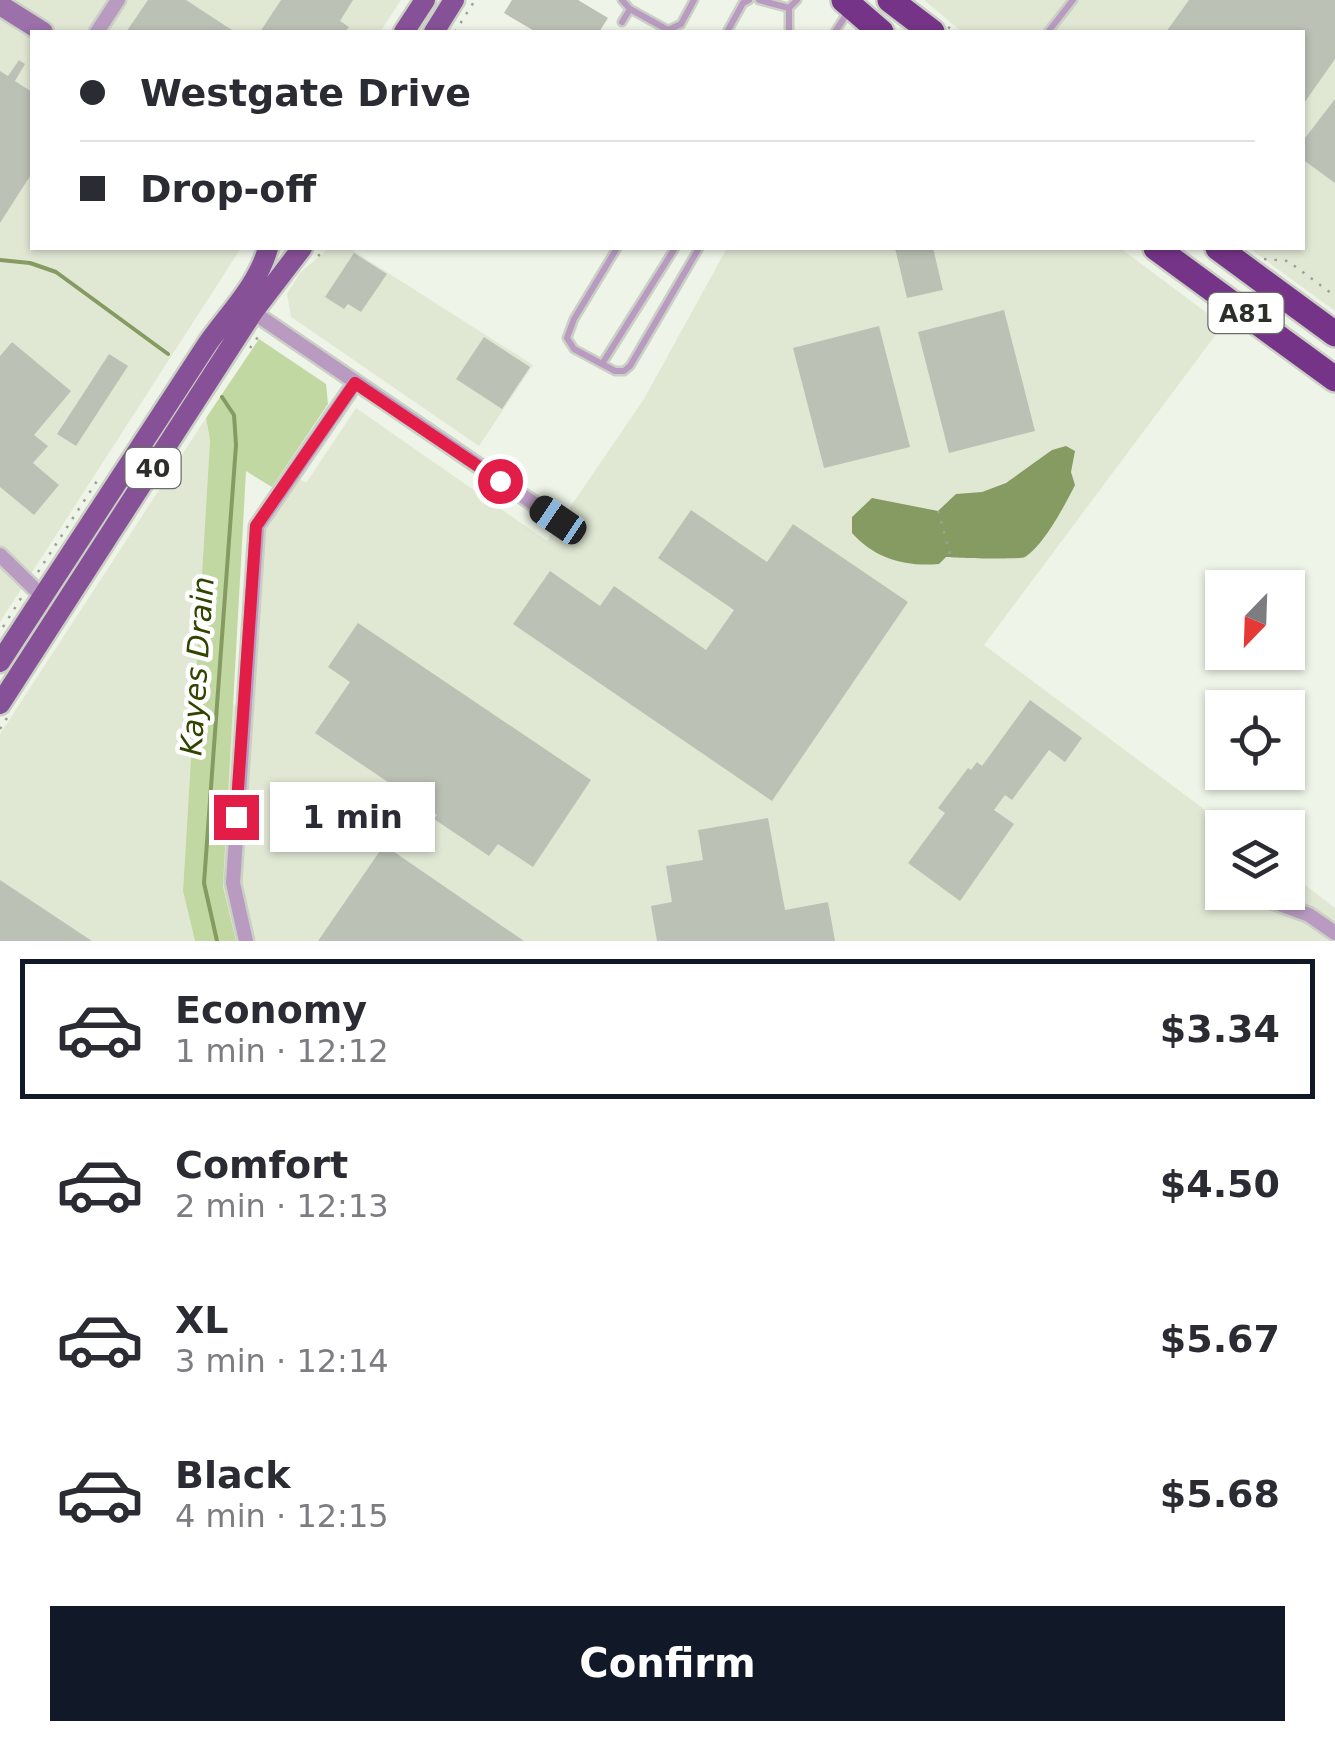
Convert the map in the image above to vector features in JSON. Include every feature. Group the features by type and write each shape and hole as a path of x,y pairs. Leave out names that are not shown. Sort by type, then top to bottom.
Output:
{"highway":[{"path":"890,0 929,30"},
{"path":"848,4 879,30"},
{"name":"A81","path":"1159,250 1335,379"},
{"name":"A81","path":"1221,250 1335,334"}],"main road":[{"path":"405,30 425,0"},
{"path":"435,30 454,0"},
{"name":"40","path":"0,662 36,591 246,294 263,268 268,250"},
{"name":"40","path":"0,704 253,312 300,250"}],"street":[{"path":"98,30 118,0"},
{"path":"0,5 39,30"},
{"path":"253,312 558,520"},
{"path":"246,941 233,883 256,526 355,383"},
{"path":"0,555 36,591"},
{"path":"1298,910 1335,932"}],"lane":[{"path":"622,0 660,28 673,30 681,24 694,0"},
{"path":"728,30 742,4 749,0"},
{"path":"759,0 776,8 788,8 797,0"},
{"path":"1050,30 1073,0"},
{"path":"836,30 848,4"},
{"path":"622,22 630,8"},
{"path":"788,8 789,30"},
{"path":"615,250 567,338 574,349 615,371 630,366 697,250"},
{"path":"602,364 675,250"}],"path":[{"path":"455,30 476,0"},
{"path":"1254,260 1288,261 1335,296"},
{"path":"0,630 36,591 97,481"},
{"path":"938,511 951,557"}],"shaded area":[{"path":"0,0 401,0 381,30 30,30 30,250 240,250 0,622"},
{"path":"924,0 1335,0 1335,311 1252,250 1305,250 1305,30 960,30"},
{"path":"327,250 352,250 533,365 479,446 291,317 287,294 300,273"},
{"path":"726,250 1123,250 1223,325 984,645 1205,810 1205,910 1305,910 1305,885 1335,908 1335,941 236,941 223,886 233,704 253,716 260,532 300,479 306,483 356,408 547,541 644,399"},
{"path":"259,339 326,384 328,404 272,487 246,471 223,886 236,941 195,941 183,891 210,440 206,418"},
{"path":"206,418 210,439 183,891 195,941 0,941 0,734"},
{"path":"1066,446 1075,451 1071,472 1075,485 1047,534 1025,557 946,557 939,564 915,564 881,555 852,533 852,517 872,498 938,511 956,494 982,492 1006,483 1052,450"}],"building":[{"path":"148,0 186,0 232,30 127,30"},
{"path":"281,0 353,0 340,21 349,27 347,30 261,30"},
{"path":"512,0 578,0 608,18 600,30 533,30 504,13"},
{"path":"1189,0 1335,0 1335,59 1305,102 1305,30 1167,30"},
{"path":"19,60 25,64 15,81 30,91 30,176 0,223 0,71 8,76"},
{"path":"1335,99 1335,183 1305,161 1305,138"},
{"path":"895,250 933,250 943,290 907,298"},
{"path":"354,253 387,274 361,312 348,304 344,309 325,297"},
{"path":"1004,310 1035,431 949,453 918,332"},
{"path":"879,326 910,447 824,468 793,348"},
{"path":"484,337 530,367 502,409 456,379"},
{"path":"12,342 71,391 34,435 48,446 33,463 59,485 34,515 0,487 0,356"},
{"path":"109,354 128,366 76,446 57,434"},
{"path":"691,510 767,562 793,524 908,602 772,801 513,624 550,571 600,606 614,586 706,650 734,610 658,558"},
{"path":"358,623 591,780 533,867 498,844 489,856 434,819 437,815 315,733 350,682 328,667"},
{"path":"1030,700 1082,738 1065,762 1049,750 1012,800 1005,795 994,810 1014,824 960,901 908,863 945,813 938,808 968,768 971,770 977,762 982,766"},
{"path":"768,818 785,910 828,902 835,941 657,941 651,906 672,902 666,866 703,860 698,830"},
{"path":"384,845 524,941 318,941"},
{"path":"0,880 92,941 0,941"}],"waterway":[{"name":"Kayes Drain","path":"0,260 30,263 56,272 168,354"},
{"name":"Kayes Drain","path":"217,941 204,883 236,445 234,415 222,397"}],"route":[{"path":"236,817 256,526 355,383 500,481"}]}
